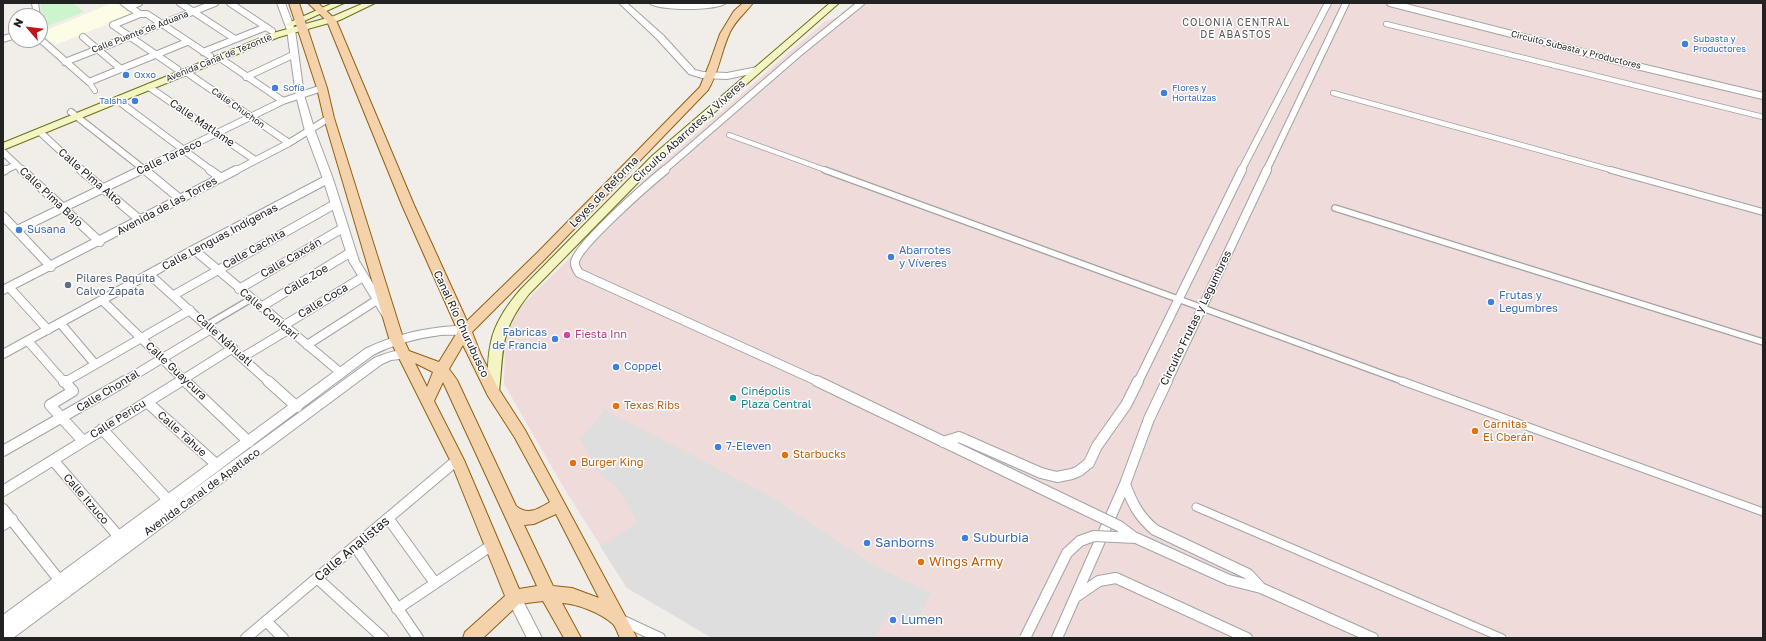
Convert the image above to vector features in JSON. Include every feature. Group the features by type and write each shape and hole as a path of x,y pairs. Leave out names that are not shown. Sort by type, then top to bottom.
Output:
{"main road":[{"path":"294,3 296,26 322,88 329,118 397,340 458,460 514,598"},
{"name":"Canal Río Churubusco","path":"312,3 331,20 408,206 465,331 474,355 493,392 520,434 559,505 617,618 629,638"},
{"name":"Avenida Canal de Tezontle","path":"3,141 182,71 220,58 296,26 322,11 340,3"},
{"name":"Avenida Canal de Tezontle","path":"3,147 40,132 74,114 117,100 148,87 182,71 206,54 269,29 331,20 371,3"},
{"name":"Leyes de Reforma","path":"427,401 441,370 465,331 542,255 704,88 711,76 714,62 726,28 733,17 748,3"},
{"name":"Circuito Abarrotes y Víveres","path":"493,392 500,332 506,317 520,297 656,158 835,3"},
{"path":"404,355 423,360 441,370 453,385 548,593 573,638"},
{"path":"509,510 519,517 530,518 559,505"},
{"path":"471,638 514,598 530,594 548,593 584,599 596,604 617,618"}],"street":[{"path":"126,5 139,3"},
{"path":"180,3 235,39"},
{"name":"Calle Puente de Aduana","path":"65,62 215,3"},
{"path":"230,3 269,29"},
{"path":"281,3 296,26 295,54 300,95 310,131 328,179 354,261 377,300 391,320"},
{"path":"623,3 660,37 692,72 711,76 736,75 758,70"},
{"path":"653,3 689,7 722,3"},
{"path":"845,15 854,3"},
{"path":"861,3 845,15 622,207 583,249 576,260 575,265 579,273 789,367 1119,526 1136,538 1229,580 1261,588 1373,638"},
{"path":"943,442 959,437 1041,473 1057,477 1079,471 1089,463 1098,446 1126,405 1328,3"},
{"name":"Circuito Frutas y Legumbres","path":"1057,638 1125,484 1149,419 1346,3"},
{"name":"Circuito Subasta y Productores","path":"1390,3 1641,67 1763,96"},
{"path":"126,5 140,14 147,14 206,54 235,39 269,29"},
{"name":"Calle Chuchon","path":"140,14 113,25 289,143"},
{"path":"1386,24 1763,117"},
{"path":"83,37 121,69"},
{"path":"88,82 187,42"},
{"path":"48,47 88,82 94,91"},
{"path":"246,77 295,54"},
{"path":"220,58 283,102"},
{"name":"Calle Matlame","path":"148,87 255,160"},
{"name":"Calle Tarasco","path":"17,230 283,102 322,88"},
{"path":"1333,94 1763,212"},
{"path":"117,100 221,178"},
{"path":"74,114 180,199"},
{"name":"Avenida de las Torres","path":"6,289 100,242 289,143 329,118"},
{"name":"Calle Pima Alto","path":"40,132 102,189 140,220"},
{"path":"729,135 1763,512"},
{"name":"Calle Pima Bajo","path":"3,152 100,242"},
{"path":"3,170 16,165"},
{"name":"Calle Lenguas Indígenas","path":"3,354 328,179"},
{"name":"Calle Cachita","path":"174,296 217,270 335,204"},
{"path":"1335,208 1763,342"},
{"path":"3,216 51,267"},
{"name":"Calle Caxcán","path":"239,289 343,228"},
{"name":"Calle Zoe","path":"261,307 351,252"},
{"name":"Calle Conicari","path":"199,254 285,328 341,373"},
{"name":"Calle Náhuatl","path":"150,275 297,407"},
{"name":"Calle Coca","path":"243,357 363,277"},
{"path":"6,289 48,330"},
{"path":"209,327 252,300"},
{"path":"307,345 377,300"},
{"name":"Calle Guaycura","path":"103,301 185,378 249,442"},
{"path":"64,382 140,337 190,310"},
{"path":"61,324 95,364"},
{"name":"Calle Chontal","path":"3,451 62,418 162,358 209,327"},
{"name":"Avenida Canal de Apatlaco","path":"3,623 249,442 278,428 297,407 375,348 397,340 443,331 465,331"},
{"path":"28,341 73,391 50,405 83,441"},
{"name":"Calle Pericu","path":"3,491 233,348"},
{"name":"Avenida Canal de Apatlaco","path":"3,637 278,428 378,362 390,356 404,355"},
{"name":"Calle Tahue","path":"147,402 217,466"},
{"path":"102,429 169,501"},
{"name":"Calle Itzuco","path":"53,460 120,538"},
{"name":"Calle Analistas","path":"246,638 458,460"},
{"path":"1125,484 1134,510 1155,530 1248,574 1261,588"},
{"path":"1196,507 1494,636 1502,638"},
{"path":"3,509 60,581"},
{"path":"388,518 435,584"},
{"path":"3,525 12,519"},
{"path":"1025,638 1067,553 1080,541 1094,536 1136,538"},
{"path":"397,609 492,545"},
{"path":"355,546 418,638"},
{"path":"317,578 383,638"},
{"path":"1076,596 1092,584 1104,578 1116,578 1247,638"},
{"path":"514,598 534,638"},
{"path":"617,618 660,638"},
{"path":"266,621 283,638"}],"shaded area":[{"path":"112,3 116,3 133,14 55,45 48,39 48,30"},
{"path":"853,3 1763,3 1763,638 712,638 627,588 564,488 504,384 505,344 511,324 521,306 557,271 651,173 824,22 844,15"},
{"path":"605,410 770,496 870,563 931,593 914,627 889,613 874,638 712,638 627,588 600,546 638,523 617,487 600,474 580,439"}],"green space":[{"path":"40,3 73,3 84,12 48,26 48,8 41,8"}],"place":[{"name":"Subasta y Productores","path":"1685,44"},
{"name":"Oxxo","path":"126,75"},
{"name":"Sofía","path":"275,88"},
{"name":"Flores y Hortalizas","path":"1164,93"},
{"name":"Taisha","path":"135,101"},
{"name":"Susana","path":"19,230"},
{"name":"Abarrotes y Víveres","path":"891,257"},
{"name":"Pilares Paquita Calvo Zapata","path":"68,285"},
{"name":"Frutas y Legumbres","path":"1491,302"},
{"name":"Fiesta Inn","path":"567,335"},
{"name":"Fabricas de Francia","path":"555,339"},
{"name":"Coppel","path":"616,367"},
{"name":"Cinépolis Plaza Central","path":"733,398"},
{"name":"Texas Ribs","path":"616,406"},
{"name":"Carnitas El Cberán","path":"1475,431"},
{"name":"7-Eleven","path":"718,447"},
{"name":"Starbucks","path":"785,455"},
{"name":"Burger King","path":"573,463"},
{"name":"Suburbia","path":"965,538"},
{"name":"Sanborns","path":"867,543"},
{"name":"Wings Army","path":"921,562"},
{"name":"Lumen","path":"893,620"}],"district":[{"name":"COLONIA CENTRAL DE ABASTOS","path":"1236,28"}]}
